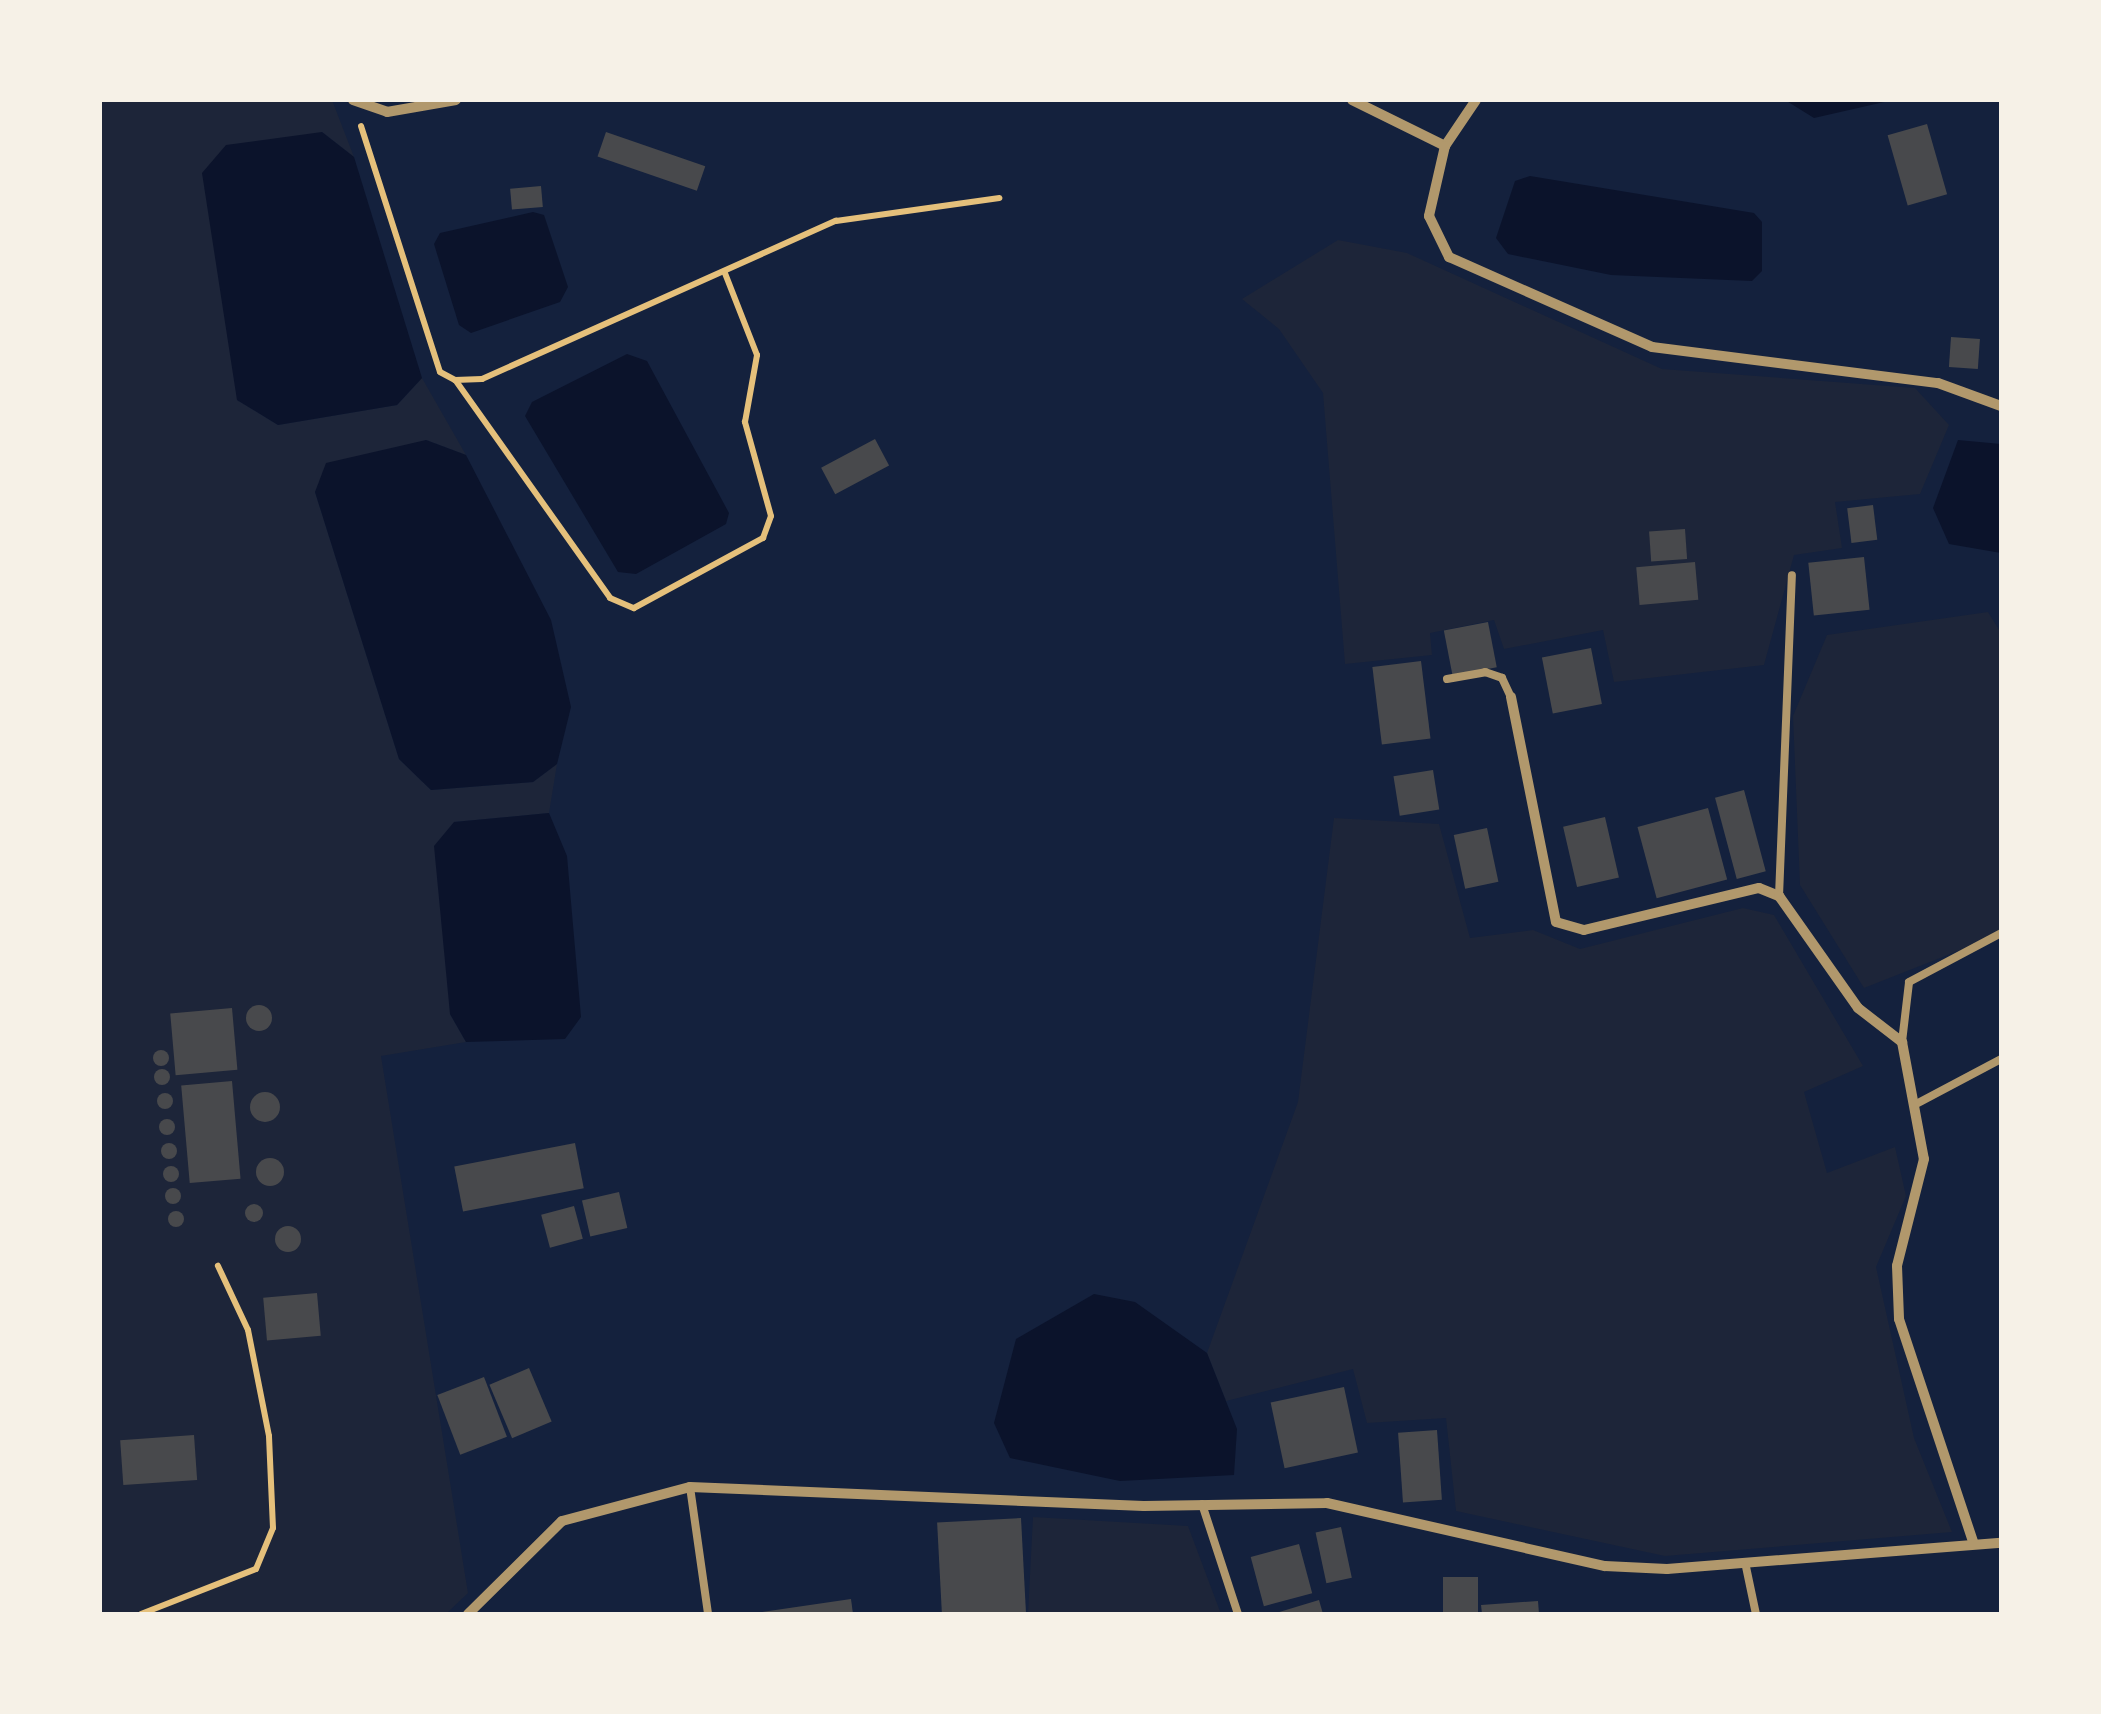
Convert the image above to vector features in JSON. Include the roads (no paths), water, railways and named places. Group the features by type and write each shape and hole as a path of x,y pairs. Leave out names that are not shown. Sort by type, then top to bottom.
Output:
{"street":[{"path":"353,100 386,112 456,100"},
{"path":"1352,100 1445,146"},
{"path":"1476,100 1445,146 1429,216 1448,257 1652,347 1938,383 2001,406"},
{"path":"1511,697 1556,922 1568,932 1738,891 1780,896 1858,1008 1902,1042 1918,1104 1924,1159 1897,1266 1899,1319 1974,1544"},
{"path":"468,1614 562,1521 690,1487 1202,1504 1328,1504 1606,1566 1745,1562 2001,1543"}],"lane":[{"path":"1780,896 1792,574"},
{"path":"1447,679 1485,672 1502,678 1511,697"},
{"path":"1902,1042 1909,982 2001,933"},
{"path":"1918,1104 2001,1059"},
{"path":"690,1487 708,1614"},
{"path":"1202,1504 1238,1614"},
{"path":"1745,1562 1756,1614"}]}
